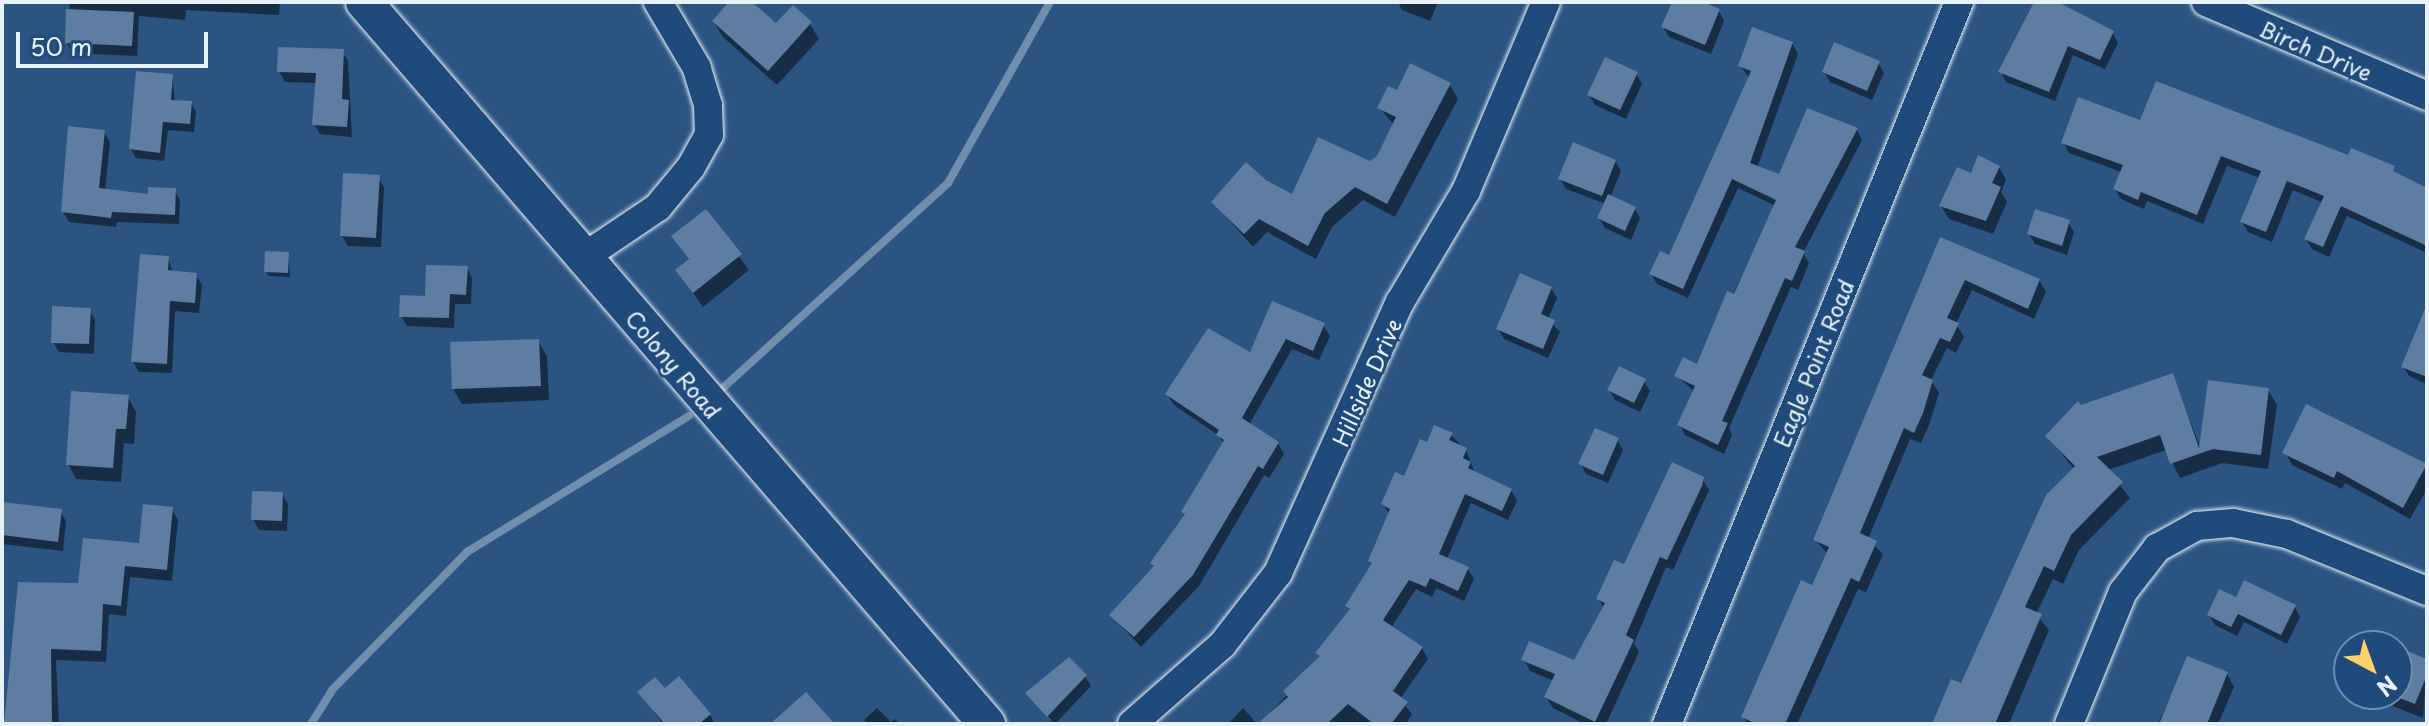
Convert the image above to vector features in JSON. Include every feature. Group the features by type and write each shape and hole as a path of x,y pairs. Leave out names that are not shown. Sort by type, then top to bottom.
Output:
{"street":[{"name":"Colony Road","path":"364,2 987,724"},
{"path":"584,257 658,207 691,167 709,135 708,105 697,68 658,2"},
{"name":"Hillside Drive","path":"1132,724 1222,645 1278,573 1400,302 1466,191 1546,2"},
{"name":"Eagle Point Road","path":"1667,724 1959,2"},
{"name":"Birch Drive","path":"2206,2 2427,96"},
{"path":"2069,724 2123,592 2157,548 2197,526 2242,524 2287,534 2427,591"}],"building":[{"path":"729,2 752,2 776,23 793,5 812,22 768,71 712,21"},
{"path":"1672,2 1703,2 1720,9 1705,45 1661,27"},
{"path":"2034,2 2058,2 2114,31 2100,60 2068,46 2049,92 1998,72"},
{"path":"66,9 134,12 132,46 65,43"},
{"path":"1752,27 1793,42 1750,163 1779,174 1807,108 1858,128 1795,247 1805,251 1792,281 1785,278 1722,421 1728,423 1718,445 1677,425 1695,386 1674,376 1683,357 1697,364 1727,291 1734,294 1776,200 1732,179 1683,289 1649,274 1660,251 1669,255 1751,71 1738,66"},
{"path":"1834,42 1880,61 1867,91 1822,72"},
{"path":"278,47 344,49 342,99 349,100 347,127 312,125 316,73 277,72"},
{"path":"1605,57 1638,72 1620,110 1587,95"},
{"path":"1410,63 1451,83 1387,204 1355,187 1325,213 1308,246 1259,219 1244,234 1211,202 1246,162 1266,180 1292,194 1318,137 1370,161 1377,156 1396,117 1377,108 1388,86 1397,90"},
{"path":"136,71 173,74 171,100 192,101 190,124 163,122 160,153 129,149"},
{"path":"2156,81 2348,155 2351,148 2395,166 2393,171 2427,188 2427,246 2341,206 2323,247 2304,239 2324,196 2287,181 2266,232 2240,222 2261,171 2221,156 2197,215 2141,192 2138,200 2113,189 2123,165 2061,143 2078,97 2140,120"},
{"path":"68,126 105,130 99,188 148,194 148,187 176,188 175,215 112,212 111,218 61,212"},
{"path":"1573,142 1616,160 1602,196 1558,179"},
{"path":"1978,155 2000,166 1992,183 2001,187 1986,221 1939,206 1957,167 1971,173"},
{"path":"343,173 380,175 376,238 340,236"},
{"path":"1608,194 1636,207 1625,231 1597,218"},
{"path":"706,209 742,254 693,293 675,270 689,259 671,236"},
{"path":"2035,209 2070,220 2062,246 2027,234"},
{"path":"1940,237 2040,279 2028,309 1965,280 1947,318 1959,323 1950,342 1940,338 1922,375 1933,380 1923,413 1914,433 1904,428 1860,533 1877,541 1859,582 1851,578 1785,724 1757,724 1741,717 1801,580 1812,585 1829,547 1813,540"},
{"path":"265,251 289,252 288,273 264,272"},
{"path":"140,254 169,256 168,270 197,273 195,303 170,301 167,364 131,362"},
{"path":"426,265 468,266 466,295 450,294 449,318 399,317 400,295 425,296"},
{"path":"1520,273 1552,287 1541,314 1555,320 1543,349 1496,329"},
{"path":"1272,301 1325,323 1313,351 1286,339 1242,418 1279,442 1263,469 1258,466 1193,575 1134,637 1109,615 1154,566 1150,563 1185,514 1181,512 1224,440 1216,435 1219,430 1165,394 1208,328 1250,352"},
{"path":"2427,304 2427,377 2401,367"},
{"path":"52,306 91,308 89,344 51,343"},
{"path":"539,339 541,386 452,389 450,342"},
{"path":"1619,366 1646,379 1634,403 1607,390"},
{"path":"2173,373 2199,448 2208,380 2269,388 2261,455 2213,449 2170,464 2160,435 2097,457 2123,482 2071,535 2054,571 2044,566 2025,607 2042,614 1995,724 1932,724 1951,679 1961,683 2046,495 2075,466 2045,436 2078,401 2081,405"},
{"path":"71,391 129,395 126,429 116,429 113,468 66,465"},
{"path":"2306,404 2427,464 2403,508 2337,471 2334,478 2282,453"},
{"path":"1434,425 1453,433 1449,440 1467,448 1463,458 1471,462 1468,468 1512,489 1502,511 1465,494 1439,554 1469,567 1458,591 1430,578 1426,587 1409,580 1383,620 1423,647 1393,691 1408,702 1391,724 1374,724 1348,704 1327,724 1257,724 1288,697 1283,691 1320,656 1315,653 1350,609 1345,606 1372,563 1368,561 1390,509 1381,504 1395,472 1404,476 1420,439 1427,442"},
{"path":"1595,428 1619,438 1603,475 1578,464"},
{"path":"1672,462 1704,477 1702,486 1667,560 1660,557 1626,635 1634,640 1595,722 1544,697 1555,674 1521,660 1529,641 1574,660 1605,603 1596,599 1614,560 1624,564"},
{"path":"252,491 283,492 282,521 251,520"},
{"path":"2,502 62,509 58,542 2,535"},
{"path":"143,504 173,507 167,570 125,566 121,606 103,604 101,651 51,649 52,724 4,724 18,582 78,583 83,538 139,543"},
{"path":"2244,580 2296,605 2281,635 2238,614 2231,627 2207,615 2219,589 2236,597"},
{"path":"2413,653 2427,659 2427,675 2415,704"},
{"path":"2187,656 2228,672 2207,724 2159,724"},
{"path":"1069,657 1087,675 1047,717 1025,693"},
{"path":"679,676 711,714 699,724 665,724 637,692 655,677 665,688"},
{"path":"806,692 835,724 770,724"}],"waterway":[{"path":"724,387 948,183 1050,2"},
{"path":"311,724 332,690 467,552 689,416"}]}
